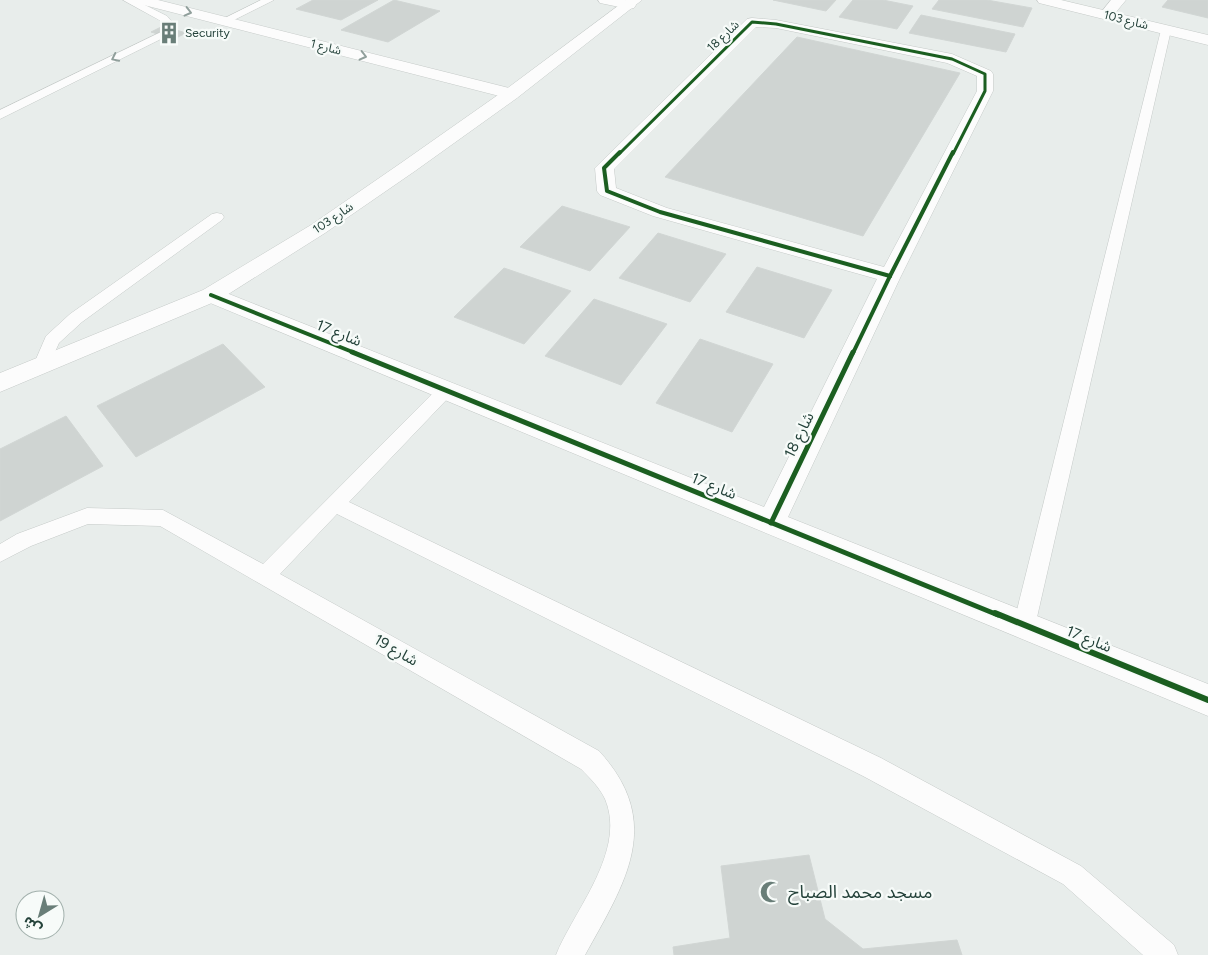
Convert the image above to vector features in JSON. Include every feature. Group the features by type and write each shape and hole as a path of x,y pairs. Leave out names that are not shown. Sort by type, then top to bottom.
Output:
{"street":[{"name":"شارع 1","path":"141,0 511,94"},
{"path":"605,0 632,2"},
{"name":"شارع 103","path":"1044,0 1208,40"},
{"path":"1106,15 1119,0"},
{"name":"شارع 103","path":"0,383 211,295 318,229 511,94 632,2"},
{"name":"شارع 18","path":"771,523 890,276 985,91 985,74 952,59 776,24 752,22 604,168 608,191 660,212 890,276"},
{"name":"شارع 17","path":"211,295 1208,700"}],"lane":[{"path":"0,115 165,31 168,23 163,18 128,0"},
{"path":"248,0 266,2"},
{"path":"224,21 266,2"},
{"path":"1024,626 1166,30"},
{"path":"41,366 52,340 76,318 216,217"},
{"path":"265,576 446,390"},
{"path":"334,504 872,767 1072,875 1164,955"},
{"name":"شارع 19","path":"0,554 24,540 87,516 163,518 590,760 606,778 618,801 622,826 620,852 610,879 570,955"}],"building":[{"path":"313,0 378,0 341,20 296,9"},
{"path":"394,0 440,11 388,42 341,30"},
{"path":"773,0 836,0 826,11"},
{"path":"853,0 883,0 913,6 897,29 839,17"},
{"path":"939,0 987,0 1032,8 1023,27 932,9"},
{"path":"1168,0 1208,0 1208,18 1162,7"},
{"path":"921,15 1015,34 1006,52 909,33"},
{"name":"Security","path":"163,26 186,33 174,39 151,32"},
{"path":"797,37 960,73 863,236 665,177"},
{"path":"562,206 630,227 590,271 520,247"},
{"path":"658,233 726,254 690,302 619,278"},
{"path":"757,267 832,290 804,338 726,312"},
{"path":"504,268 571,291 524,344 454,317"},
{"path":"594,299 667,324 621,385 545,356"},
{"path":"700,339 773,364 732,432 656,403"},
{"path":"223,344 265,387 136,457 97,406"},
{"path":"66,416 103,466 0,521 0,449"},
{"name":"مسجد محمد الصباح","path":"809,855 825,919 863,949 957,940 962,955 674,955 673,947 730,938 721,866"}],"cycle path":[{"path":"771,523 890,276 985,91 985,74 952,59 776,24 752,22 604,168 607,191 660,212 890,276"},
{"path":"211,295 1208,700"}],"place":[{"name":"Security","path":"169,33"},
{"name":"مسجد محمد الصباح","path":"771,892"}]}
